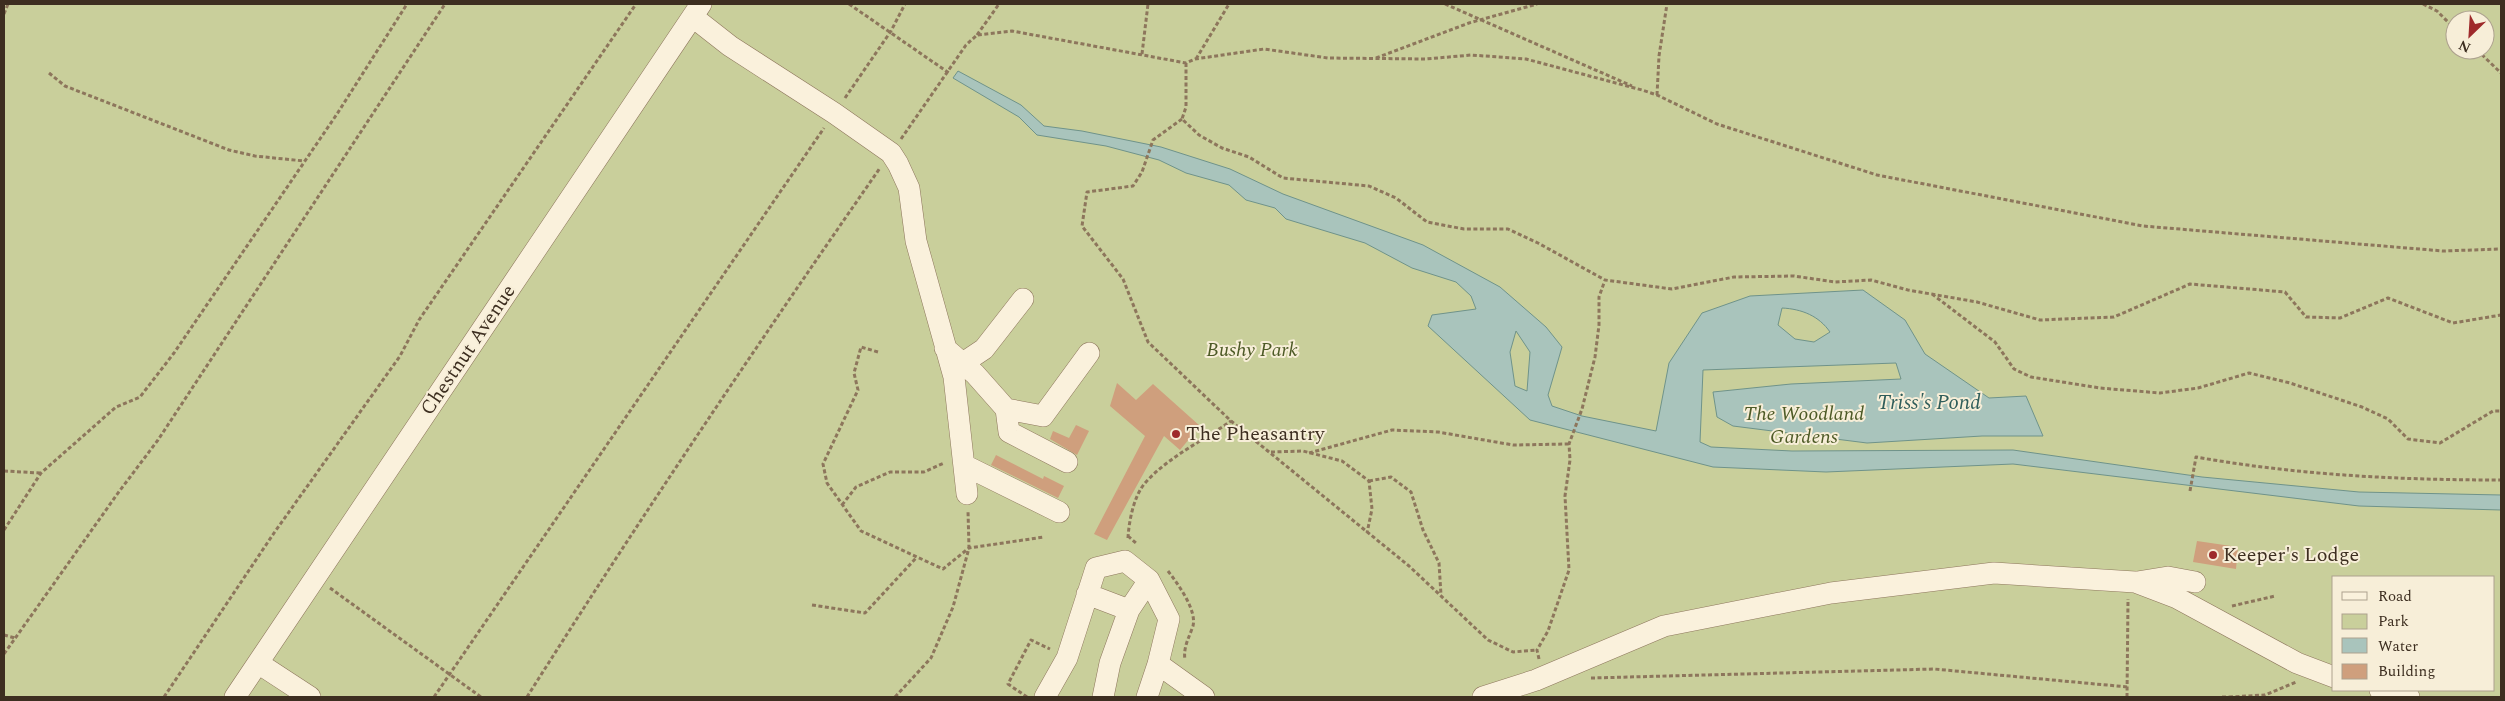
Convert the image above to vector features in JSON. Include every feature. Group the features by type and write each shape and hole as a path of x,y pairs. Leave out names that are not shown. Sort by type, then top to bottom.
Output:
{"street":[{"path":"697,10 730,46 834,113 890,153 910,188 916,241 954,377 968,494"},
{"name":"Chestnut Avenue","path":"235,697 697,10"},
{"path":"963,363 984,349 1023,299"},
{"path":"945,348 963,363 1006,409 1009,432 1067,462"},
{"path":"1006,409 1043,416 1089,353"},
{"path":"963,457 1059,512"},
{"path":"1044,697 1068,658 1096,568 1125,561 1149,580 1169,619 1158,664 1147,697"},
{"path":"1483,697 1536,680 1664,626 1831,593 1994,573 2132,581 2168,573 2195,582"},
{"path":"1103,697 1110,663 1129,610 1149,580"},
{"path":"2132,581 2177,598 2297,663 2332,676"},
{"path":"1087,594 1129,610"},
{"path":"258,663 310,697"},
{"path":"1158,664 1204,697"},
{"path":"2384,691 2409,697"}],"path":[{"path":"4,14 8,4"},
{"path":"4,530 41,473 116,407 140,397 174,353 337,114 407,4"},
{"path":"4,654 158,440 445,4"},
{"path":"164,697 274,532 400,356 419,320 636,4"},
{"path":"849,4 891,31 949,73"},
{"path":"434,697 891,31 905,4"},
{"path":"527,697 596,587 733,381 890,153 949,73 966,45 977,35 999,4"},
{"path":"1142,54 1148,4"},
{"path":"1195,59 1229,4"},
{"path":"1445,4 1642,90"},
{"path":"1373,59 1480,20 1536,4"},
{"path":"1657,95 1659,56 1667,4"},
{"path":"2423,4 2437,11 2445,19"},
{"path":"977,35 1012,31 1142,54 1186,64 1195,59 1264,49 1328,58 1426,60 1471,55 1526,59 1642,90 1657,95 1717,124 1877,175 2143,226 2443,251 2501,249"},
{"path":"2487,60 2501,73"},
{"path":"1186,64 1186,107 1182,119 1152,140 1142,172 1133,186 1087,192 1082,226 1123,279 1148,342 1231,421 1409,566 1488,640 1514,652 1537,650"},
{"path":"49,73 65,86 228,150 304,161"},
{"path":"1182,119 1199,135 1222,148 1249,157 1283,178 1369,186 1396,198 1427,222 1464,229 1508,229 1538,243 1605,280 1672,289 1734,276 1794,276 1835,282 1872,280 1977,302 2040,320 2114,317 2190,284 2285,292 2306,317 2340,318 2388,298 2452,323 2501,315"},
{"path":"1536,680 1539,659 1537,650 1548,631 1569,570 1565,496 1570,460 1569,444 1582,410 1595,357 1600,296 1605,280"},
{"path":"1932,294 1995,342 2014,369 2032,377 2100,388 2160,393 2198,388 2249,373 2290,382 2362,407 2388,419 2408,439 2440,443 2493,411 2501,412"},
{"path":"878,352 861,347 854,373 858,390 823,464 828,483 861,531 943,568 969,548 1044,537"},
{"path":"1125,561 1130,517 1145,483 1175,458 1231,421"},
{"path":"1310,453 1392,430 1438,432 1514,445 1569,444"},
{"path":"1271,452 1310,453 1342,462 1368,482 1372,510 1367,533"},
{"path":"842,505 856,487 890,472 924,472 963,457"},
{"path":"2190,491 2196,457 2291,472 2407,480 2501,480"},
{"path":"4,471 41,473"},
{"path":"1368,482 1390,477 1411,492 1423,530 1439,563 1441,596"},
{"path":"895,697 931,658 953,607 969,548 968,494"},
{"path":"812,605 865,613 917,557"},
{"path":"315,577 481,697"},
{"path":"2127,697 2132,581"},
{"path":"2199,610 2275,596"},
{"path":"4,635 15,638"},
{"path":"1028,697 1008,684 1031,640 1068,658"},
{"path":"1583,678 1934,669 2128,687"},
{"path":"2222,697 2265,695 2300,681 2313,669"}],"green space":[{"name":"Bushy Park","path":"4,4 2501,4 2501,697 4,697"}],"water":[{"name":"Triss's Pond","path":"958,71 1021,105 1044,126 1082,131 1161,147 1230,169 1283,194 1423,245 1500,287 1546,327 1562,347 1548,395 1552,406 1582,416 1656,431 1669,363 1702,313 1750,296 1863,290 1905,320 1925,354 1989,398 2026,396 2043,436 1982,436 1867,443 1733,426 1717,417 1713,392 1791,384 1901,379 1896,363 1703,370 1700,442 1711,447 1792,451 2013,450 2202,477 2359,492 2501,495 2501,510 2359,506 2013,464 1826,472 1713,467 1530,420 1428,326 1432,315 1476,309 1471,296 1456,282 1412,268 1365,243 1286,219 1275,208 1246,200 1229,185 1186,173 1159,160 1106,146 1037,135 1019,117 953,78","holes":["1782,308 1809,314 1826,326 1830,332 1814,342 1795,339 1778,325","1516,331 1530,352 1527,391 1515,386 1510,352"]}],"building":[{"path":"1117,383 1136,400 1153,384 1200,426 1180,450 1164,436 1107,540 1094,534 1145,436 1110,406"},
{"path":"1076,425 1089,431 1077,455 1050,439 1053,431 1069,438"},
{"path":"996,455 1043,479 1044,476 1064,486 1058,498 991,465"},
{"name":"Keeper's Lodge","path":"2197,541 2238,547 2236,569 2193,562"}],"place":[{"name":"The Pheasantry","path":"1176,434"},
{"name":"Keeper's Lodge","path":"2213,555"}],"park label":[{"name":"The Woodland Gardens","path":"1804,426"}]}
